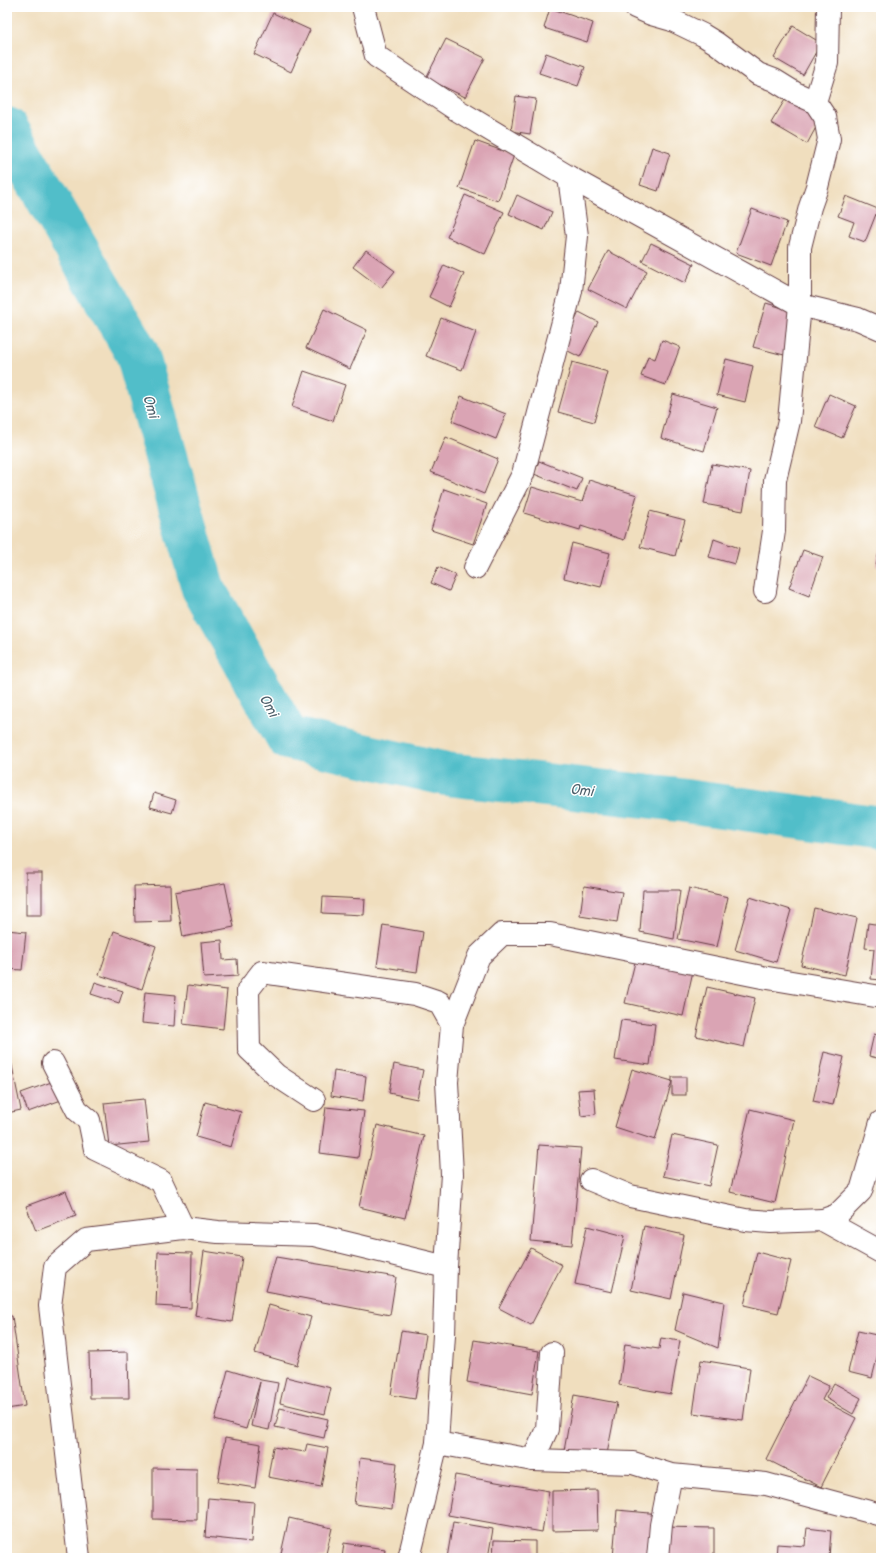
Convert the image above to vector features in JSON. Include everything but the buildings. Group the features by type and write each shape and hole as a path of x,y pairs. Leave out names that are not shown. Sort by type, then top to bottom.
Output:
{"street":[{"path":"362,7 376,56 457,110 569,177 800,305 858,319 881,329"},
{"path":"634,7 672,20 703,35 758,74 774,80 814,102 825,117 828,140 817,187 810,207 800,247 800,305 789,421 775,480 774,531 765,591"},
{"path":"814,102 827,63 828,7"},
{"path":"475,568 523,474 571,291 577,236 569,177"},
{"path":"409,1558 437,1443 452,1174 447,1082 452,1025 479,956 502,934 550,934 762,977 881,997"},
{"path":"314,1100 276,1075 249,1049 248,990 262,972 415,994 439,1002 452,1025"},
{"path":"53,1063 77,1110 89,1120 95,1149 161,1181 183,1228"},
{"path":"591,1180 630,1196 745,1220 771,1222 823,1220 837,1215 861,1191 881,1122"},
{"path":"823,1220 881,1252"},
{"path":"79,1558 50,1306 55,1267 86,1240 183,1228 218,1232 314,1235 446,1267"},
{"path":"533,1460 547,1429 552,1353"},
{"path":"437,1443 533,1460 633,1463 670,1475 766,1484 881,1515"},
{"path":"658,1558 661,1525 670,1475"}],"waterway":[{"name":"Omi","path":"7,129 137,353 203,588 288,738 446,774 671,799 881,828"}]}
